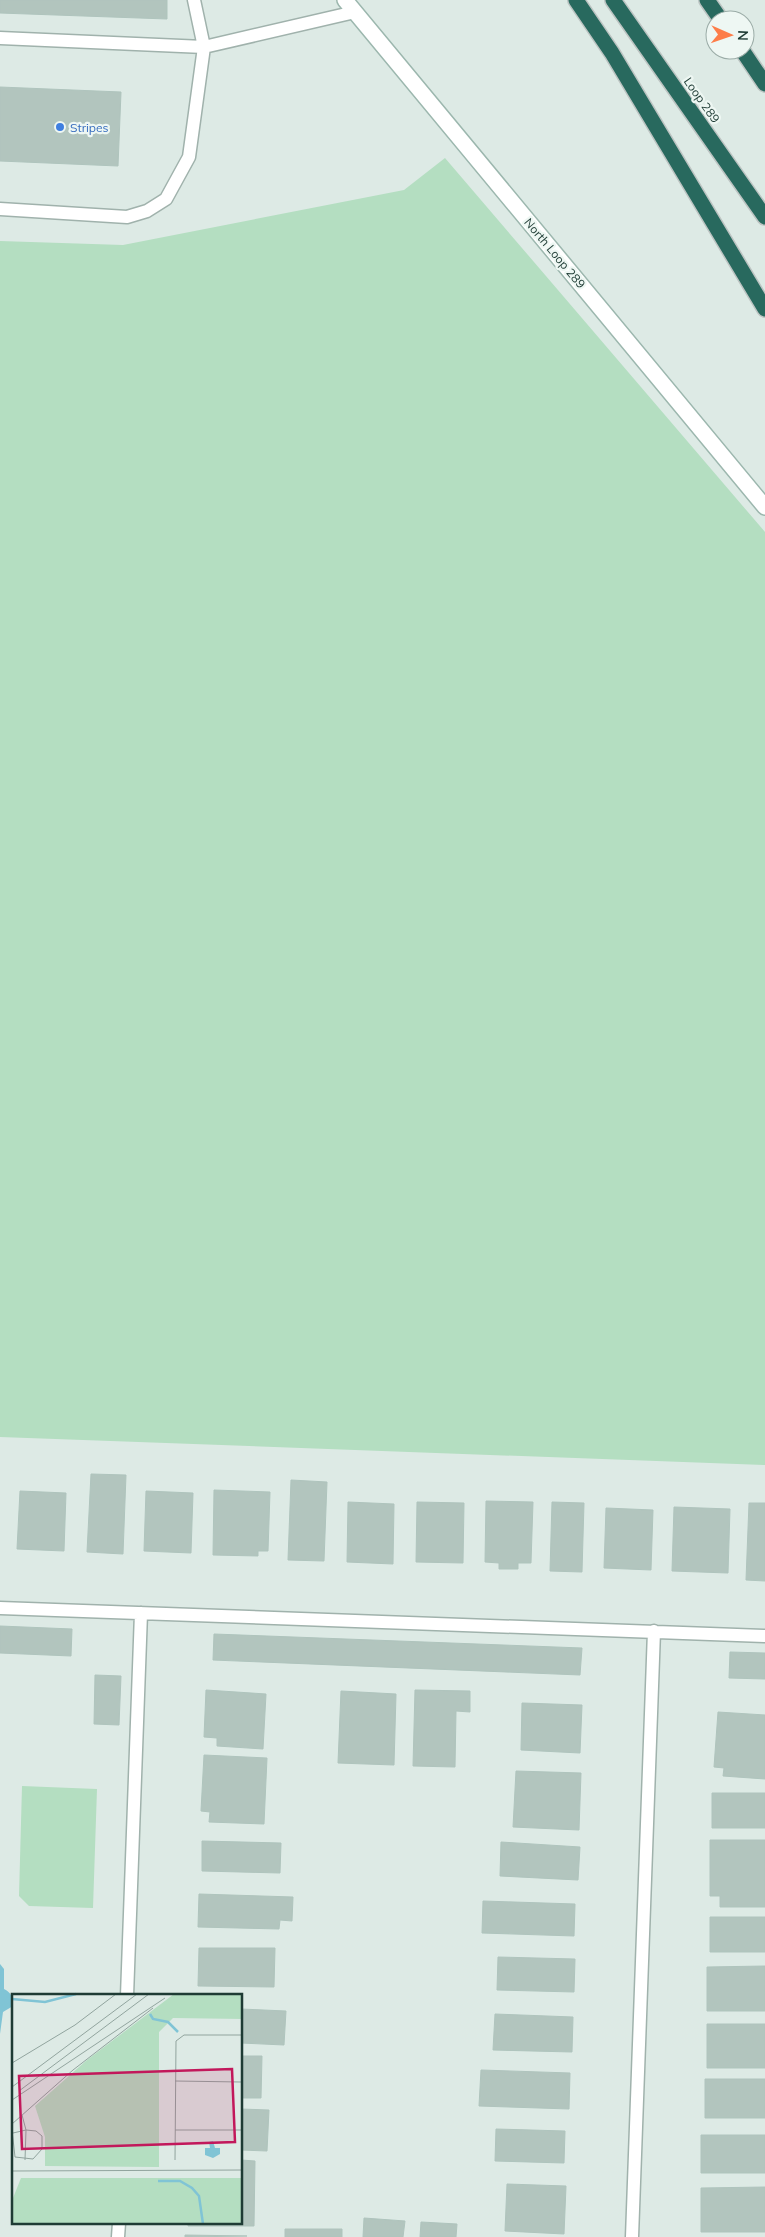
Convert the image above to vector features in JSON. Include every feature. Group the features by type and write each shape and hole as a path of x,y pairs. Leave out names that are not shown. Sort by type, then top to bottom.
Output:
{"highway":[{"path":"576,0 612,53 765,309"},
{"name":"Loop 289","path":"614,0 765,217"},
{"path":"749,60 765,84"}],"main road":[{"name":"North Loop 289","path":"345,0 765,506"}],"lane":[{"path":"0,209 126,217 147,211 166,199 189,157 204,47 194,0"},
{"path":"0,38 204,47 355,12"},
{"path":"0,1608 765,1636"},
{"path":"127,1994 142,1613"},
{"path":"632,2237 654,1632"},
{"path":"118,2237 119,2224"}],"green space":[{"path":"445,158 765,532 765,1465 0,1437 0,241 123,245 404,190"},
{"path":"22,1786 97,1789 93,1908 29,1906 19,1896"}],"water":[{"path":"0,1964 4,1969 4,1989 12,1996 12,2007 3,2012 0,2034"}],"building":[{"path":"0,0 167,0 167,19 0,13"},
{"name":"Stripes","path":"0,87 121,92 118,166 0,161"},
{"path":"91,1474 126,1475 123,1554 87,1552"},
{"path":"291,1480 327,1482 324,1561 288,1560"},
{"path":"214,1490 270,1492 268,1551 258,1551 258,1556 213,1555"},
{"path":"20,1491 66,1493 64,1551 17,1549"},
{"path":"146,1491 193,1493 191,1553 144,1551"},
{"path":"486,1501 533,1502 531,1563 518,1563 518,1569 499,1569 499,1563 485,1562"},
{"path":"348,1502 394,1504 393,1564 347,1562"},
{"path":"417,1502 464,1503 463,1563 416,1562"},
{"path":"552,1502 584,1503 582,1572 550,1571"},
{"path":"749,1503 765,1503 765,1581 746,1580"},
{"path":"674,1507 730,1509 728,1573 672,1571"},
{"path":"606,1508 653,1510 651,1570 604,1568"},
{"path":"0,1626 72,1629 71,1656 0,1653"},
{"path":"214,1634 582,1648 580,1675 213,1660"},
{"path":"730,1652 765,1653 765,1679 729,1678"},
{"path":"95,1675 121,1676 119,1725 94,1724"},
{"path":"206,1690 266,1694 263,1749 217,1746 217,1738 204,1737"},
{"path":"415,1690 470,1691 470,1712 456,1711 455,1767 413,1766"},
{"path":"341,1691 396,1694 394,1765 338,1763"},
{"path":"522,1703 582,1705 580,1753 521,1750"},
{"path":"718,1712 765,1715 765,1779 723,1776 724,1768 714,1767"},
{"path":"204,1755 267,1758 264,1824 209,1822 210,1812 201,1811"},
{"path":"516,1771 581,1773 579,1830 513,1827"},
{"path":"712,1793 765,1793 765,1828 712,1828"},
{"path":"710,1840 765,1840 765,1907 720,1907 720,1896 710,1896"},
{"path":"202,1841 281,1843 280,1873 202,1871"},
{"path":"501,1842 580,1847 578,1880 500,1876"},
{"path":"199,1894 293,1897 292,1921 280,1920 279,1929 198,1927"},
{"path":"483,1901 575,1904 574,1936 482,1933"},
{"path":"710,1917 765,1917 765,1952 710,1952"},
{"path":"199,1948 275,1948 274,1987 198,1986"},
{"path":"498,1957 575,1959 574,1992 497,1990"},
{"path":"765,1966 765,2011 707,2011 707,1967"},
{"path":"242,2009 286,2011 284,2045 242,2043"},
{"path":"495,2014 573,2017 572,2052 493,2050"},
{"path":"707,2024 765,2024 765,2068 707,2068"},
{"path":"242,2056 262,2056 261,2098 242,2098"},
{"path":"481,2070 570,2073 569,2109 479,2106"},
{"path":"705,2079 765,2079 765,2118 705,2118"},
{"path":"242,2109 269,2110 267,2151 242,2150"},
{"path":"496,2129 565,2131 564,2163 495,2161"},
{"path":"701,2135 765,2135 765,2173 701,2173"},
{"path":"242,2160 255,2161 254,2226 188,2226 188,2224 242,2224"},
{"path":"507,2184 566,2186 564,2234 505,2231"},
{"path":"765,2187 765,2232 701,2232 701,2188"},
{"path":"364,2218 405,2221 403,2237 363,2237"},
{"path":"421,2222 457,2224 456,2237 420,2237"},
{"path":"285,2229 342,2229 342,2237 285,2237"},
{"path":"185,2235 247,2236 185,2237"}],"place":[{"name":"Stripes","path":"60,127"}]}
